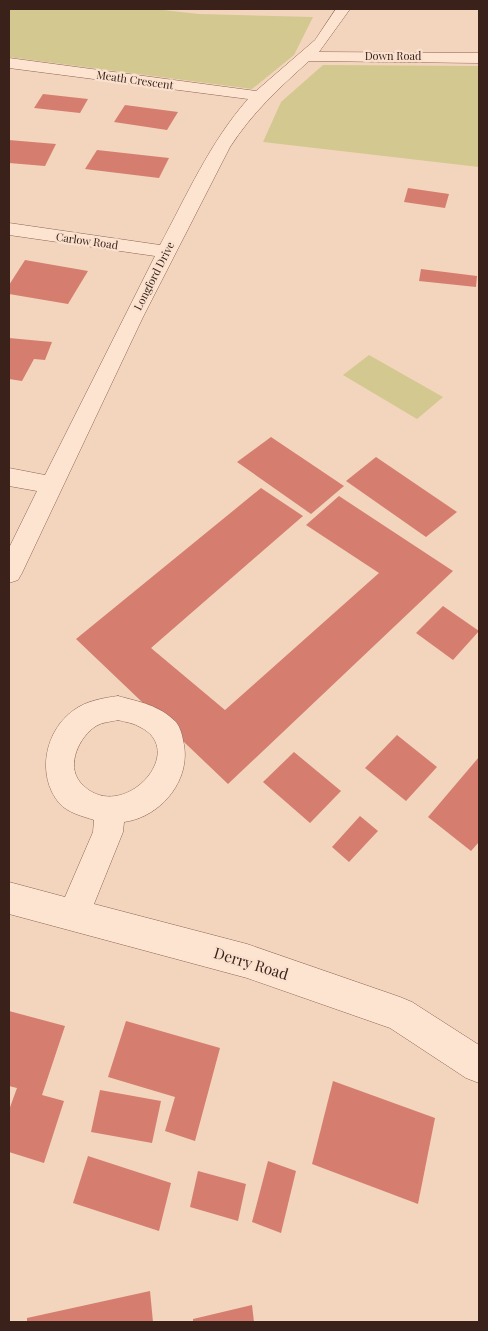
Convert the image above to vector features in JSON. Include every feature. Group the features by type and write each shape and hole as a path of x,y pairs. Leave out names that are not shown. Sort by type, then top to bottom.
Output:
{"street":[{"name":"Longford Drive","path":"9,573 166,252 229,134 260,96 307,56 332,27 343,9"},
{"name":"Down Road","path":"307,56 479,58"},
{"name":"Meath Crescent","path":"9,63 260,96"},
{"name":"Carlow Road","path":"9,229 166,252"},
{"path":"9,478 51,485"},
{"path":"74,915 108,832 110,810"},
{"name":"Derry Road","path":"9,898 248,961 400,1014 479,1065"}],"shaded area":[{"path":"9,9 154,9 199,14 313,17 294,55 252,89 9,57"},
{"path":"323,65 479,66 479,167 263,142 281,102"},
{"path":"369,355 443,397 417,419 343,375"}],"building":[{"path":"43,94 88,99 80,113 34,108"},
{"path":"125,105 178,112 167,130 114,122"},
{"path":"9,140 56,144 45,166 9,163"},
{"path":"97,150 169,158 159,178 85,169"},
{"path":"408,188 449,194 445,208 404,202"},
{"path":"25,260 88,271 68,304 9,294 9,285"},
{"path":"421,269 477,276 476,287 419,281"},
{"path":"9,338 52,342 45,360 34,359 22,381 9,379"},
{"path":"271,437 344,486 311,514 237,462"},
{"path":"376,457 457,512 426,537 346,481"},
{"path":"261,488 303,516 151,648 225,710 379,573 306,525 339,496 453,571 228,784 76,639"},
{"path":"443,606 479,631 453,660 416,633"},
{"path":"397,735 437,767 406,801 365,768"},
{"path":"294,752 341,791 310,823 263,782"},
{"path":"479,757 479,842 471,851 428,817"},
{"path":"360,816 378,831 349,862 332,847"},
{"path":"9,1011 65,1026 42,1095 64,1101 44,1163 9,1152 9,1110 17,1088 9,1086"},
{"path":"126,1021 220,1048 195,1141 165,1131 175,1097 108,1077"},
{"path":"333,1081 435,1118 418,1204 312,1164"},
{"path":"100,1090 161,1101 152,1143 91,1132"},
{"path":"88,1156 171,1183 159,1231 73,1203"},
{"path":"268,1161 296,1171 281,1233 252,1222"},
{"path":"198,1171 246,1184 238,1221 190,1207"},
{"path":"150,1291 153,1322 27,1322 27,1318"},
{"path":"252,1305 254,1322 193,1322 193,1319"}]}
